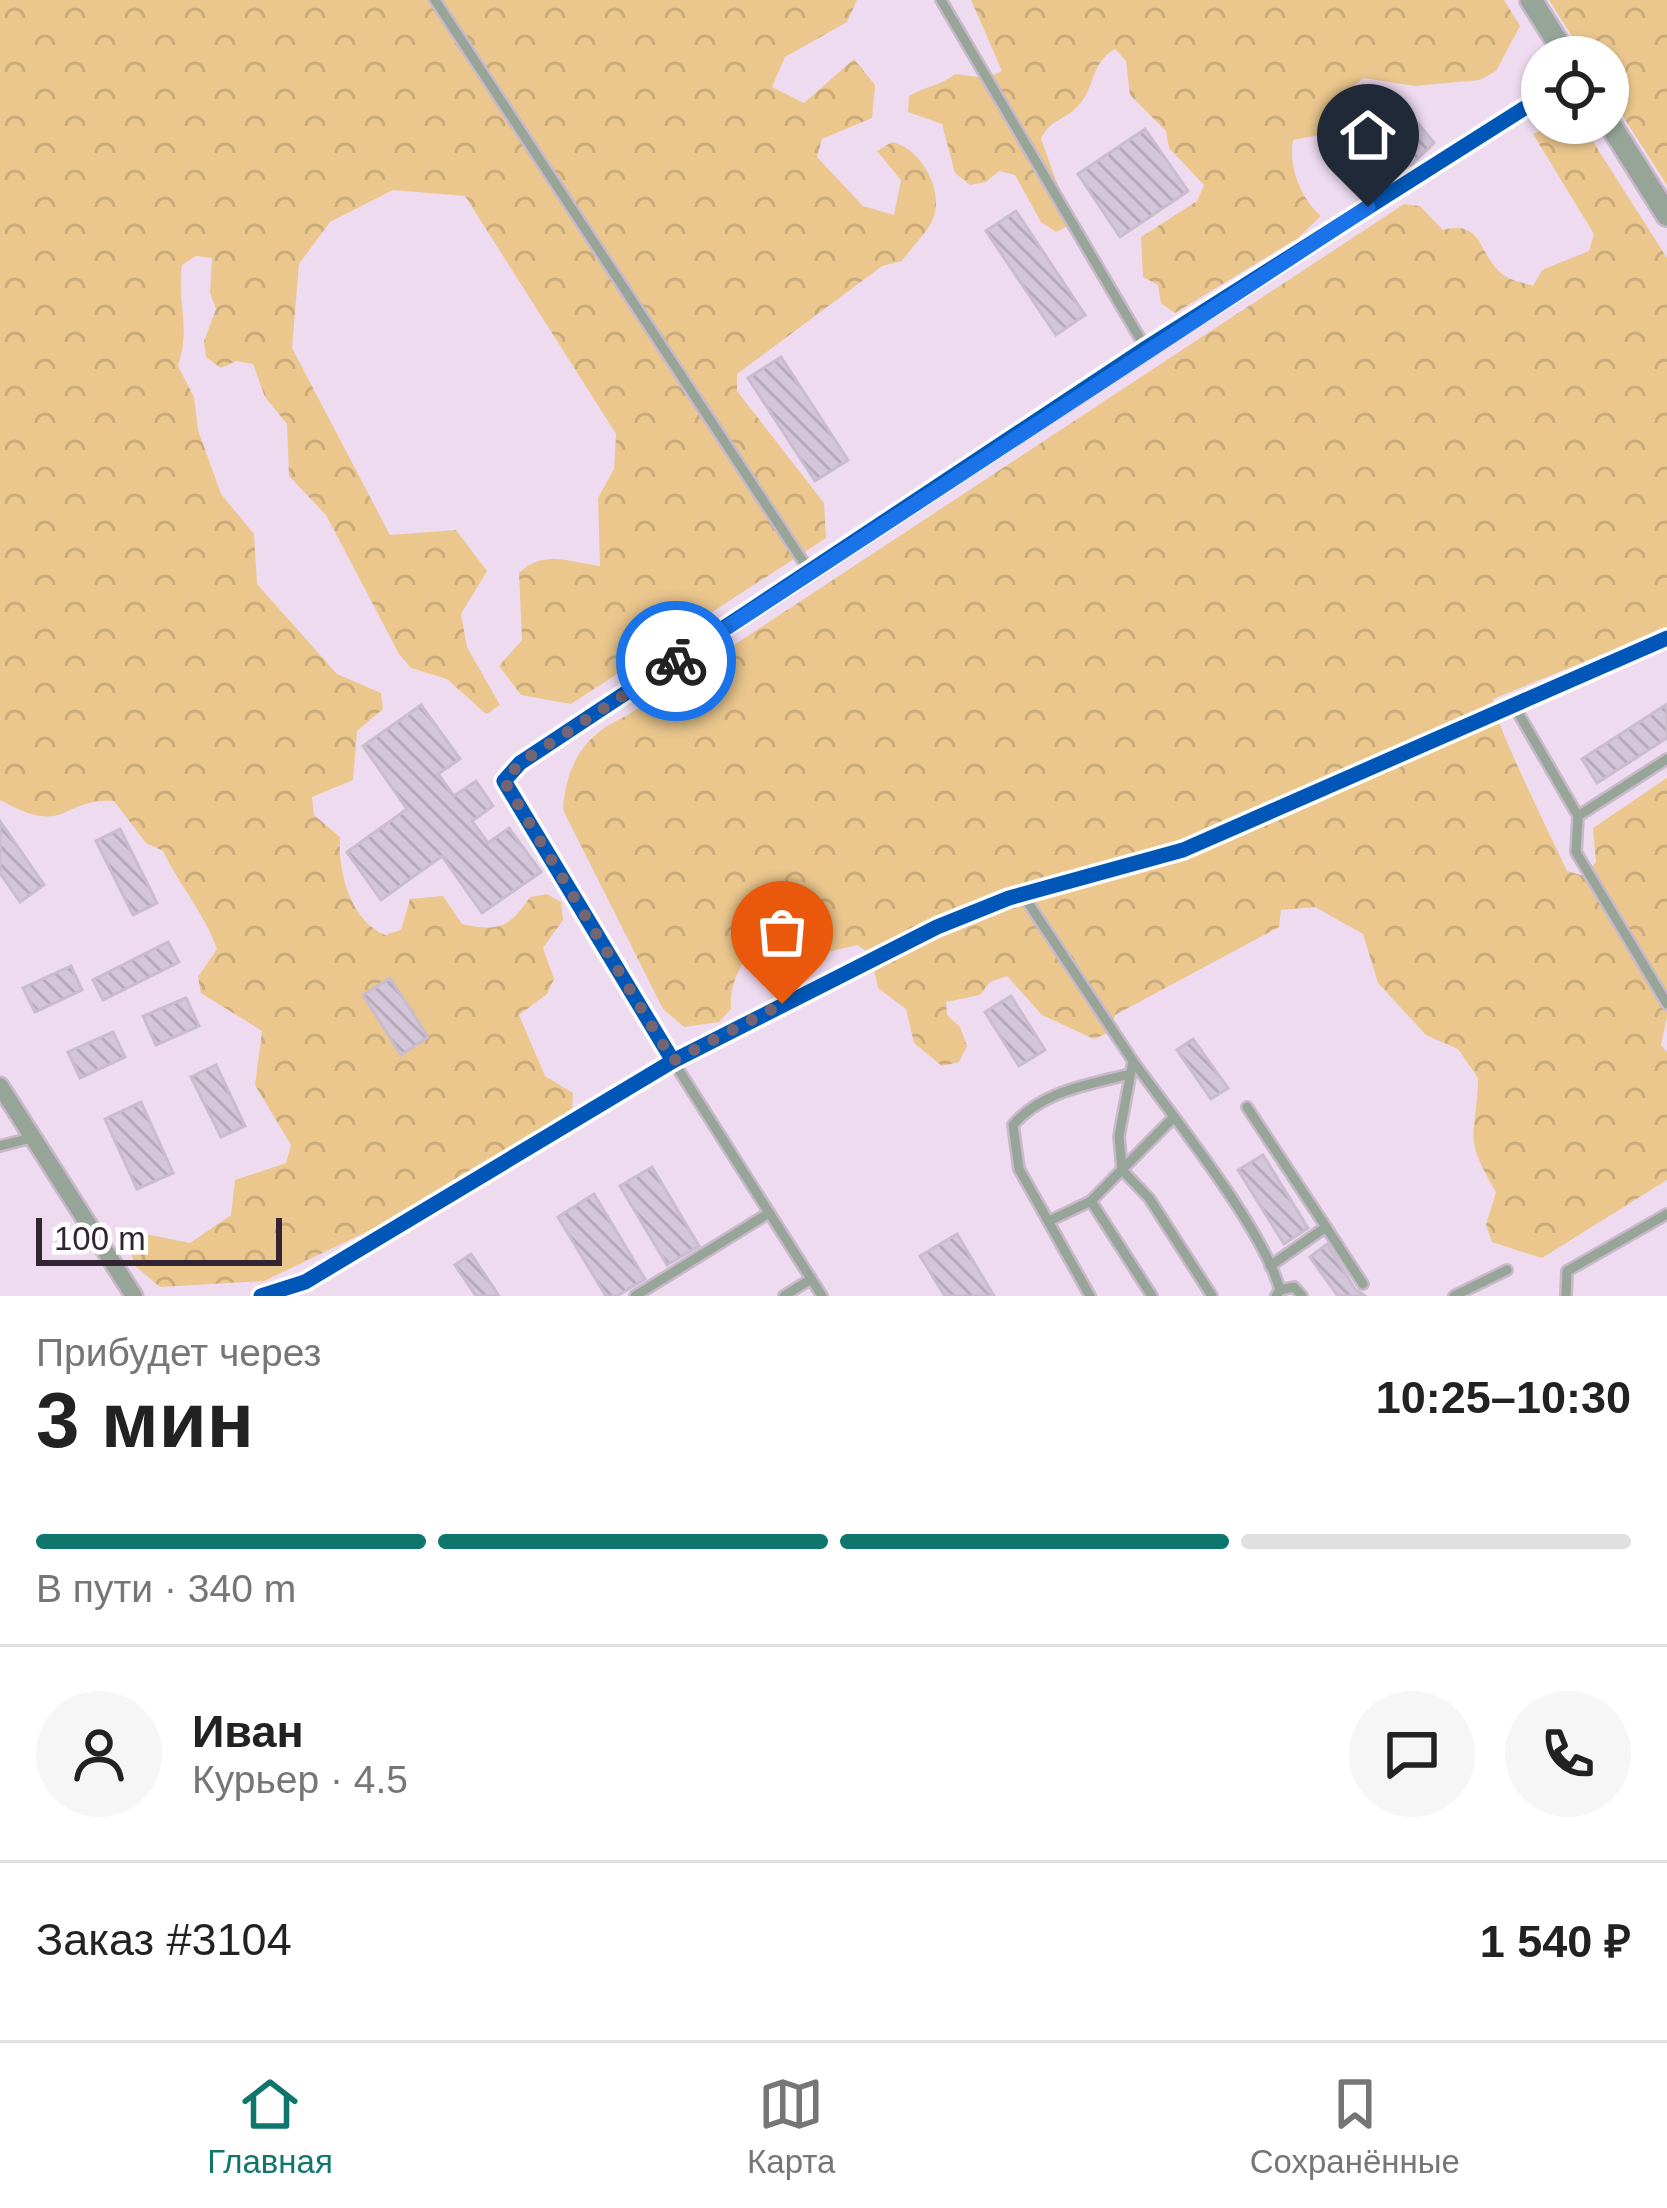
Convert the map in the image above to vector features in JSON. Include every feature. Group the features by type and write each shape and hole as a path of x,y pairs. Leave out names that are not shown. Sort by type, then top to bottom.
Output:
{"street":[{"path":"1531,0 1554,36"},
{"path":"673,1061 504,781 520,763 1146,348 1521,110"},
{"path":"1622,144 1667,215"},
{"path":"261,1296 305,1282 399,1230 673,1061 875,956 1023,895 1184,850 1667,638"},
{"path":"0,1086 134,1296"}],"lane":[{"path":"436,0 810,572"},
{"path":"941,0 1146,348"},
{"path":"1514,704 1578,815 1576,852 1667,1004"},
{"path":"1578,815 1667,759"},
{"path":"1023,895 1270,1266 1278,1293 1294,1287 1302,1296"},
{"path":"1133,1060 1119,1136 1122,1170 1148,1198 1212,1296"},
{"path":"673,1061 822,1296"},
{"path":"1090,1296 1019,1168 1013,1125 1025,1111 1062,1091 1130,1074"},
{"path":"1247,1107 1363,1284"},
{"path":"1048,1221 1091,1201 1173,1118"},
{"path":"0,1146 31,1138"},
{"path":"1091,1201 1152,1296"},
{"path":"635,1296 769,1213"},
{"path":"1566,1296 1567,1271 1667,1214"},
{"path":"1270,1266 1326,1227"},
{"path":"1454,1296 1507,1270"},
{"path":"784,1296 811,1279"}],"green space":[{"path":"0,0 857,0 847,22 785,57 772,87 804,103 854,59 875,85 872,118 822,139 817,157 863,206 894,215 901,180 877,151 892,142 921,162 936,197 932,221 902,261 882,266 737,374 737,391 824,503 826,538 571,704 521,695 499,666 522,640 519,573 547,559 600,566 598,498 614,469 616,434 465,196 393,190 330,222 299,264 292,348 390,535 456,530 487,571 461,614 467,647 500,705 486,714 447,679 411,668 399,654 326,515 289,476 287,424 265,397 253,364 236,361 221,368 206,357 204,341 216,309 210,293 212,258 196,256 182,265 183,339 178,366 194,397 198,430 221,494 254,534 257,584 337,674 381,693 383,709 357,731 353,780 312,797 314,815 340,837 344,879 355,907 385,935 401,930 410,899 443,896 462,924 502,925 530,897 547,894 561,902 563,920 543,948 554,979 547,994 519,1015 545,1076 573,1093 572,1110 385,1223 264,1281 160,1287 134,1265 130,1247 140,1233 190,1243 231,1215 235,1180 286,1163 291,1145 255,1085 262,1031 201,993 198,977 217,949 205,923 163,851 146,843 114,801 39,816 0,800"},
{"path":"971,0 1504,0 1520,26 1496,71 1480,80 1414,86 1364,78 1334,100 1329,133 1293,140 1298,181 1321,216 1298,238 1175,313 1161,303 1158,285 1143,277 1141,237 1197,201 1204,185 1169,148 1166,131 1130,95 1126,61 1115,49 1101,61 1078,106 1041,139 1072,224 1056,232 1041,222 1015,175 999,171 986,182 970,185 955,173 942,124 908,112 909,96 955,74 987,78 1002,71"},
{"path":"1549,0 1667,0 1667,185 1629,126 1629,36 1572,36"},
{"path":"1539,144 1595,144 1667,258 1667,628 1493,699 1513,755 1567,871 1584,876 1596,862 1593,828 1667,778 1667,1016 1661,1045 1667,1052 1667,1180 1542,1258 1492,1242 1486,1225 1496,1192 1478,1158 1474,1136 1478,1078 1458,1049 1426,1035 1378,983 1363,934 1315,907 1281,910 1279,927 1115,1015 1110,1032 1094,1039 1042,1015 1007,976 990,982 980,995 946,1002 947,1015 960,1027 967,1046 959,1062 942,1066 914,1043 906,1009 878,988 871,954 857,945 824,953 807,942 774,940 747,959 732,990 731,1009 719,1022 684,1027 663,1009 563,810 573,764 599,732 1404,204 1420,206 1443,230 1467,230 1505,276 1533,286 1542,270 1589,251 1594,234"}],"building":[{"path":"1411,115 1434,143 1411,165 1395,167 1387,155 1396,149 1385,131"},
{"path":"1145,129 1188,191 1120,237 1078,174"},
{"path":"1016,211 1085,315 1056,335 986,231"},
{"path":"781,357 848,460 815,481 748,378"},
{"path":"1667,704 1667,738 1597,783 1582,759"},
{"path":"421,705 460,759 438,774 454,796 476,781 493,806 472,821 488,843 509,828 541,872 482,913 442,856 381,900 347,852 407,809 363,746"},
{"path":"0,821 44,885 20,902 0,873"},
{"path":"120,829 157,903 133,915 96,841"},
{"path":"168,942 179,962 103,1000 93,980"},
{"path":"71,966 82,990 35,1012 23,988"},
{"path":"390,978 428,1037 401,1055 363,995"},
{"path":"1011,996 1045,1050 1019,1066 985,1012"},
{"path":"186,998 199,1026 156,1045 143,1016"},
{"path":"113,1032 125,1057 80,1078 68,1052"},
{"path":"1193,1039 1228,1088 1211,1099 1177,1050"},
{"path":"216,1065 245,1126 221,1137 191,1077"},
{"path":"141,1102 173,1173 137,1189 105,1119"},
{"path":"1263,1155 1308,1228 1284,1244 1238,1170"},
{"path":"652,1167 699,1246 667,1265 620,1186"},
{"path":"594,1194 645,1279 617,1296 606,1296 558,1217"},
{"path":"957,1234 994,1296 945,1296 920,1256"},
{"path":"1327,1244 1355,1289 1365,1296 1338,1296 1310,1257"},
{"path":"471,1254 499,1296 476,1296 455,1265"}],"cycle path":[{"path":"673,1061 504,781 520,763 1146,348 1521,110"},
{"path":"261,1296 305,1282 673,1061 937,927 1009,898 1183,850 1667,638"}],"way so far":[{"path":"676,661 520,763 504,781 673,1061 782,1004"}],"route":[{"path":"676,661 894,513 1368,207"}]}
